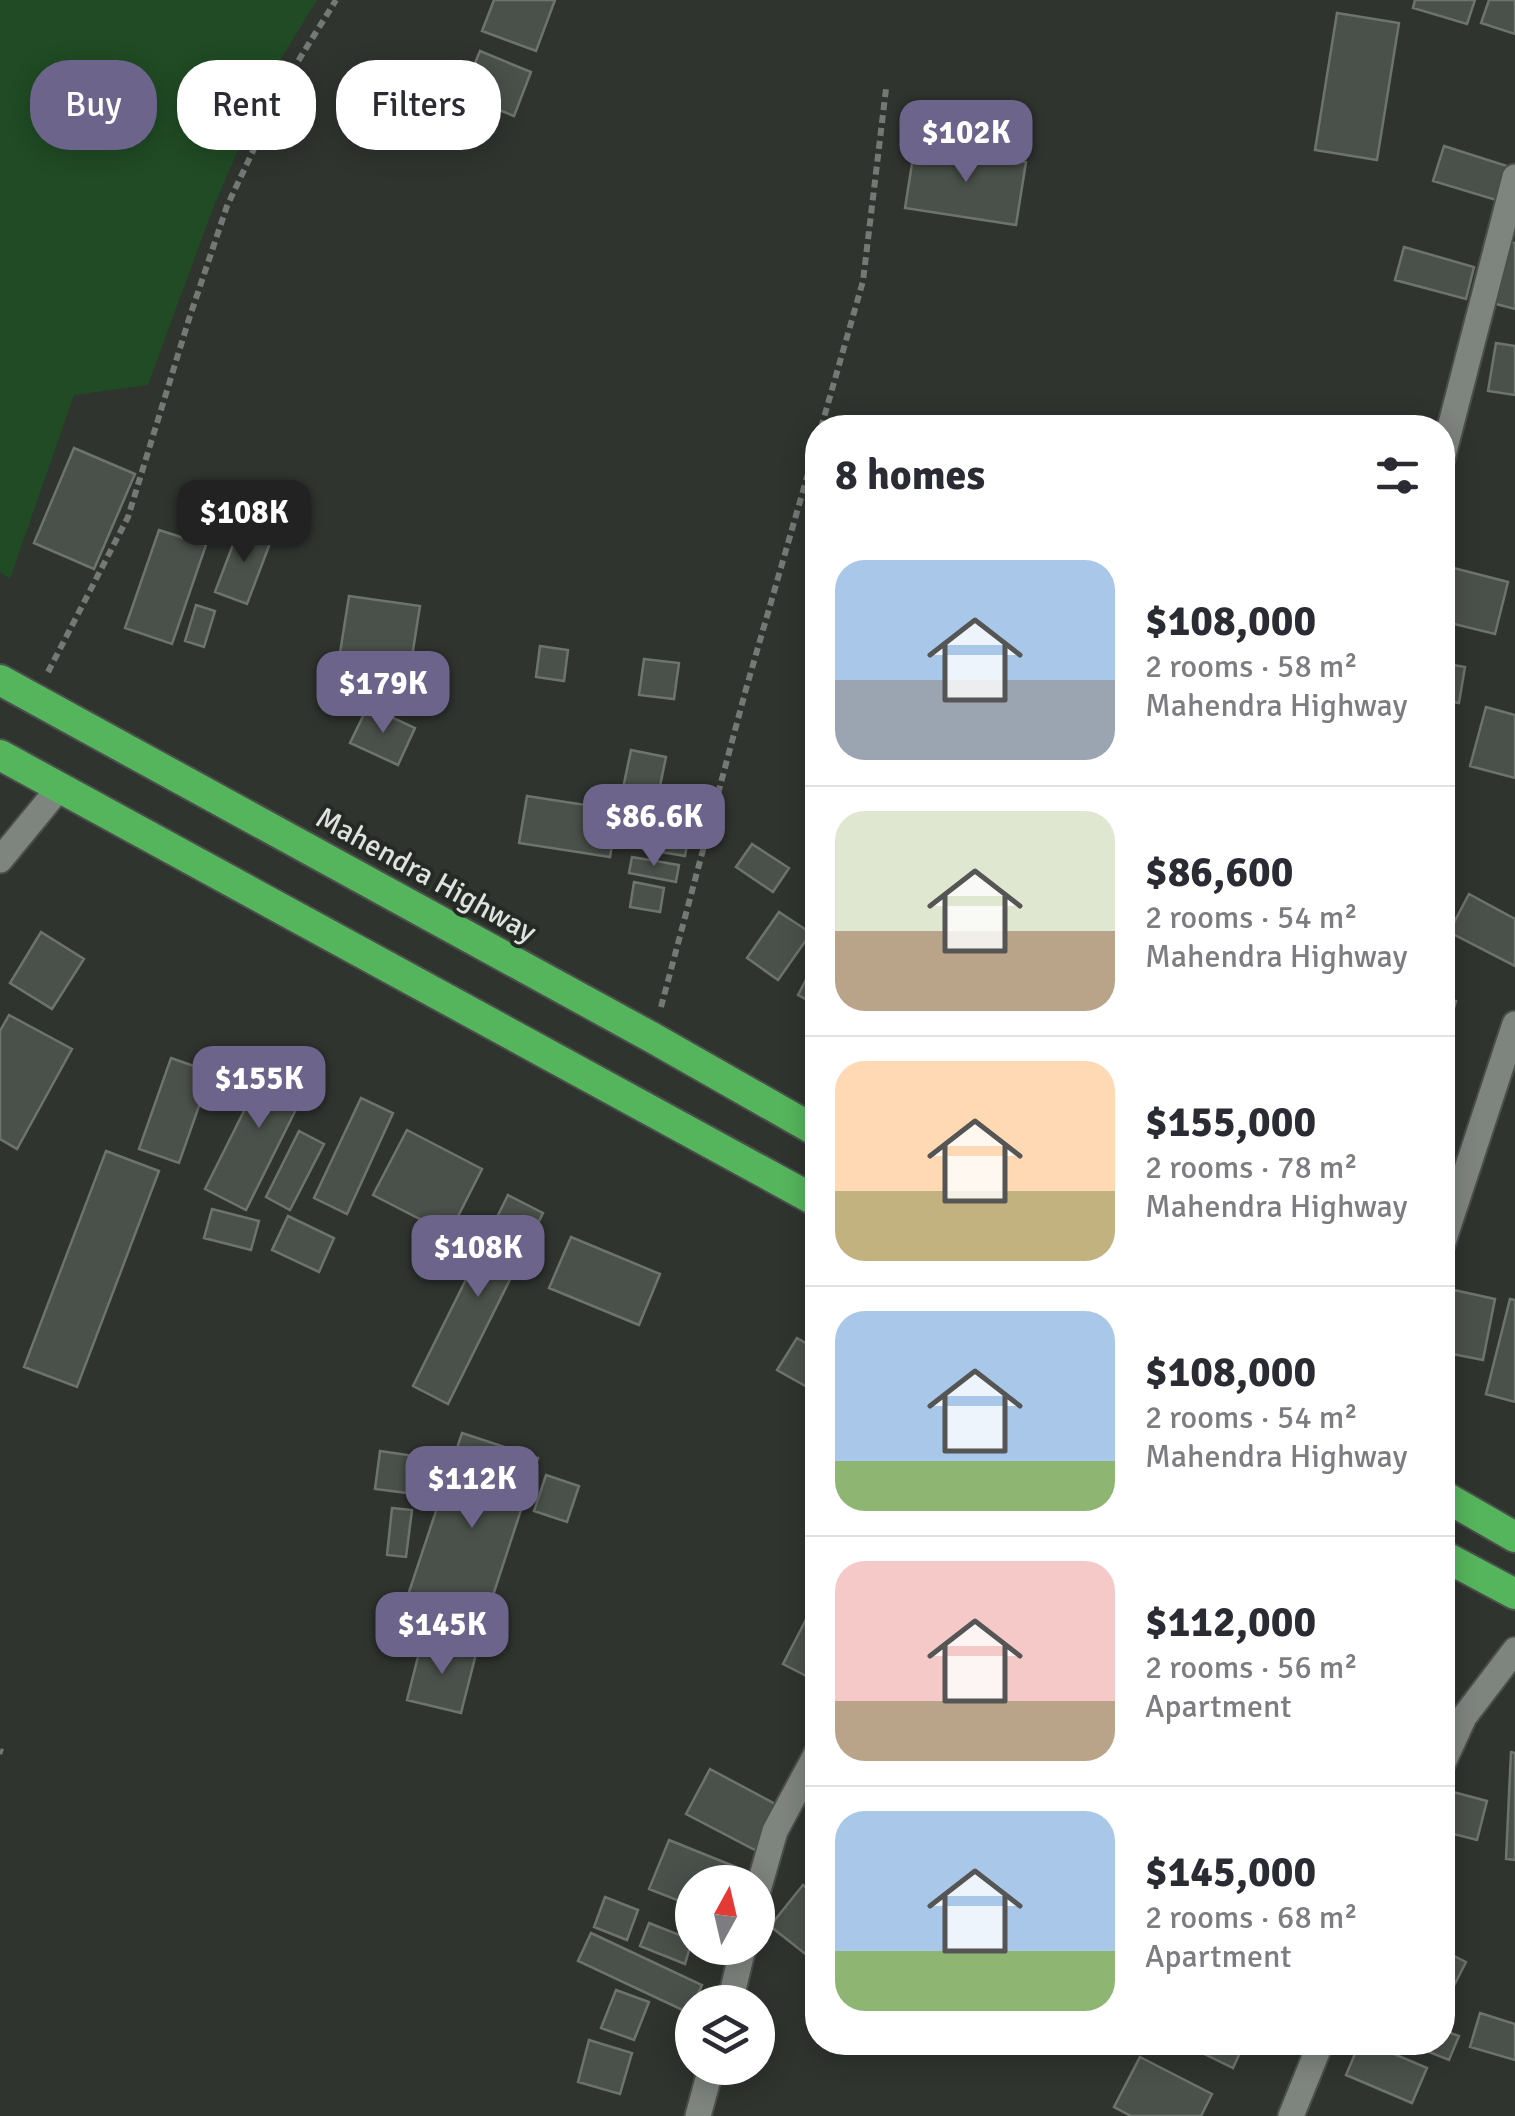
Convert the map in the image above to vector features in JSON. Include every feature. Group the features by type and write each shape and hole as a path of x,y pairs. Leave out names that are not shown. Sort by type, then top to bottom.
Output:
{"highway":[{"name":"Mahendra Highway","path":"0,680 805,1125"},
{"path":"0,756 805,1195"},
{"path":"1455,1502 1515,1537"},
{"path":"1455,1562 1515,1594"}],"street":[{"path":"1454,415 1515,177"},
{"path":"0,860 60,787"},
{"path":"1455,1205 1515,1024"},
{"path":"1455,1737 1464,1717 1515,1650"},
{"path":"765,1865 775,1831 805,1775"},
{"path":"1291,2116 1316,2055"},
{"path":"698,2116 707,2085"}],"path":[{"path":"31,698 56,659 128,518 227,206 287,79 336,0"},
{"path":"825,415 863,281 886,90"},
{"path":"652,1038 805,484"}],"green space":[{"path":"0,0 317,0 280,60 177,60 177,150 238,150 148,385 74,395 10,579 0,572"}],"building":[{"path":"494,0 555,0 536,51 482,31"},
{"path":"1415,0 1475,0 1467,24 1413,8"},
{"path":"1489,0 1515,0 1515,34 1481,23"},
{"path":"1337,13 1399,23 1377,160 1315,150"},
{"path":"480,51 531,72 514,116 501,111 501,60 476,60"},
{"path":"915,145 1026,162 1016,225 905,208"},
{"path":"1444,146 1507,166 1496,200 1433,181"},
{"path":"1503,240 1515,243 1515,309 1485,301"},
{"path":"1404,247 1474,267 1466,299 1395,280"},
{"path":"1496,343 1515,346 1515,395 1488,391"},
{"path":"74,448 135,474 94,569 34,543"},
{"path":"240,526 272,538 247,604 215,592"},
{"path":"159,530 206,545 172,644 125,628"},
{"path":"1455,568 1508,582 1495,634 1455,624"},
{"path":"349,596 420,606 408,682 337,672"},
{"path":"196,605 215,611 204,647 185,641"},
{"path":"540,646 568,650 564,681 536,677"},
{"path":"644,659 679,663 674,699 639,695"},
{"path":"1455,665 1465,667 1459,703 1455,702"},
{"path":"368,706 415,728 398,765 350,743"},
{"path":"1486,707 1515,715 1515,778 1470,766"},
{"path":"631,750 666,757 656,805 621,798"},
{"path":"527,796 618,810 610,857 519,843"},
{"path":"645,832 688,840 685,856 643,849"},
{"path":"752,844 789,868 773,892 736,867"},
{"path":"632,857 679,865 676,882 629,873"},
{"path":"634,882 664,888 660,912 630,907"},
{"path":"1469,894 1515,919 1515,966 1455,935 1455,921"},
{"path":"779,912 805,929 805,942 778,980 747,958"},
{"path":"41,932 84,959 52,1009 10,983"},
{"path":"9,1015 72,1049 17,1149 0,1139 0,1031"},
{"path":"273,1053 314,1073 246,1210 205,1189"},
{"path":"171,1058 211,1072 179,1163 139,1149"},
{"path":"361,1098 393,1113 347,1214 314,1198"},
{"path":"407,1130 482,1169 449,1234 373,1195"},
{"path":"299,1131 324,1144 290,1210 266,1197"},
{"path":"106,1151 159,1171 77,1387 24,1367"},
{"path":"508,1195 543,1213 448,1404 413,1386"},
{"path":"212,1209 259,1221 251,1250 204,1238"},
{"path":"288,1216 334,1238 319,1272 272,1250"},
{"path":"571,1237 660,1274 639,1325 549,1288"},
{"path":"1455,1290 1495,1299 1483,1360 1455,1355"},
{"path":"1510,1299 1515,1300 1515,1402 1486,1394"},
{"path":"797,1338 805,1343 805,1386 777,1370"},
{"path":"462,1433 538,1458 482,1629 405,1604"},
{"path":"380,1451 428,1458 423,1495 375,1489"},
{"path":"546,1475 579,1486 567,1522 534,1511"},
{"path":"392,1508 412,1510 406,1557 387,1555"},
{"path":"805,1622 805,1675 783,1664"},
{"path":"422,1641 476,1654 461,1713 407,1700"},
{"path":"1511,1752 1515,1753 1515,1860 1506,1859"},
{"path":"710,1769 779,1806 755,1850 686,1814"},
{"path":"1455,1792 1487,1801 1477,1840 1455,1834"},
{"path":"669,1840 731,1865 675,1865 675,1899 649,1889"},
{"path":"803,1885 805,1887 805,1954 775,1930 775,1920"},
{"path":"605,1897 638,1910 627,1940 594,1927"},
{"path":"649,1923 675,1933 675,1960 640,1946"},
{"path":"591,1933 702,1985 675,1985 675,2006 578,1961"},
{"path":"1455,1956 1466,1962 1455,1983"},
{"path":"616,1990 649,2002 634,2040 601,2028"},
{"path":"1480,2013 1515,2024 1515,2060 1470,2047"},
{"path":"589,2040 632,2053 620,2094 578,2082"},
{"path":"1206,2055 1239,2055 1233,2068"},
{"path":"1354,2055 1396,2055 1427,2068 1412,2103 1346,2075"},
{"path":"1140,2057 1212,2094 1201,2116 1131,2116 1114,2107"}]}
